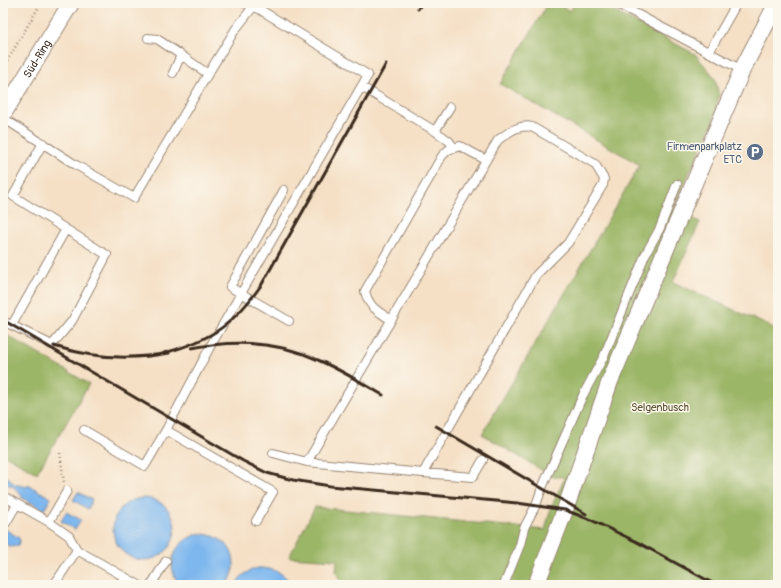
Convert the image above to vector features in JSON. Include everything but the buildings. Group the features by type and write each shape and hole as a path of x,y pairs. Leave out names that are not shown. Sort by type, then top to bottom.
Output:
{"street":[{"name":"Süd-Ring","path":"3,114 71,3"},
{"path":"536,585 610,381 742,70 778,3"}],"lane":[{"path":"84,430 145,466 211,345 368,75 255,4 244,3"},
{"path":"616,3 742,70"},
{"path":"709,52 737,3"},
{"path":"3,118 76,165 134,198 235,30 255,4"},
{"path":"148,38 157,39 208,74"},
{"path":"173,72 181,55"},
{"path":"362,87 435,131 450,141 454,148"},
{"path":"435,131 450,107"},
{"path":"307,462 498,140 526,125 596,164 604,178 603,185 568,243 536,275 423,473"},
{"path":"3,321 52,345 72,321 107,255 13,196 43,143"},
{"path":"391,320 373,309 367,299 365,291 442,156 448,150 460,146 486,160"},
{"path":"504,585 520,545 524,528 536,506 542,488 583,395 604,356 645,255 660,228 677,184"},
{"path":"284,190 230,287 289,321"},
{"path":"12,325 66,229"},
{"path":"166,430 273,492 256,521"},
{"path":"273,454 307,462 473,477 483,460"},
{"path":"49,522 67,491"},
{"path":"3,496 49,522 68,536 76,550 139,585"},
{"path":"6,524 17,504"},
{"path":"54,585 76,550"},
{"path":"151,585 166,561"},
{"path":"119,585 124,577"}],"path":[{"path":"3,68 41,3"},
{"path":"60,453 64,483 67,491"}],"green space":[{"name":"Selgenbusch","path":"548,3 557,3 570,11 575,3 598,3 695,54 715,78 719,95 713,123 672,210 700,222 673,282 778,330 778,585 343,585 336,572 337,560 289,557 315,507 545,530 551,508 565,477 553,477 482,434 640,165 500,84"},
{"path":"3,333 89,384 37,473 3,454"}],"water":[{"path":"3,475 10,479 14,484 27,487 28,485 51,498 44,510 21,497 22,496 13,486 3,483"},
{"path":"78,492 92,500 88,509 73,500"},
{"path":"138,498 150,498 166,507 173,517 175,529 173,541 166,551 150,560 138,560 127,555 118,546 113,535 113,523 118,512 127,503"},
{"path":"66,512 81,520 75,530 61,521"},
{"path":"3,528 19,538 20,541 17,546 11,547 3,542"},
{"path":"198,534 218,538 225,543 230,550 234,566 232,576 227,585 180,585 175,577 172,569 174,554 183,542"},
{"path":"258,568 278,572 285,577 291,585 235,585 245,574"}],"railway":[{"path":"418,9 422,3"},
{"path":"164,353 181,348 209,336 231,320 252,298 262,284 386,64"},
{"path":"3,320 243,461 267,473 293,480 330,486 517,503 565,510 591,520 637,542 716,585"},
{"path":"192,348 208,345 256,344 288,349 327,364 383,395"},
{"path":"54,346 82,353 111,357 140,357 169,353"},
{"path":"436,426 586,514"}],"place":[{"name":"Firmenparkplatz ETC","path":"755,152"}]}
